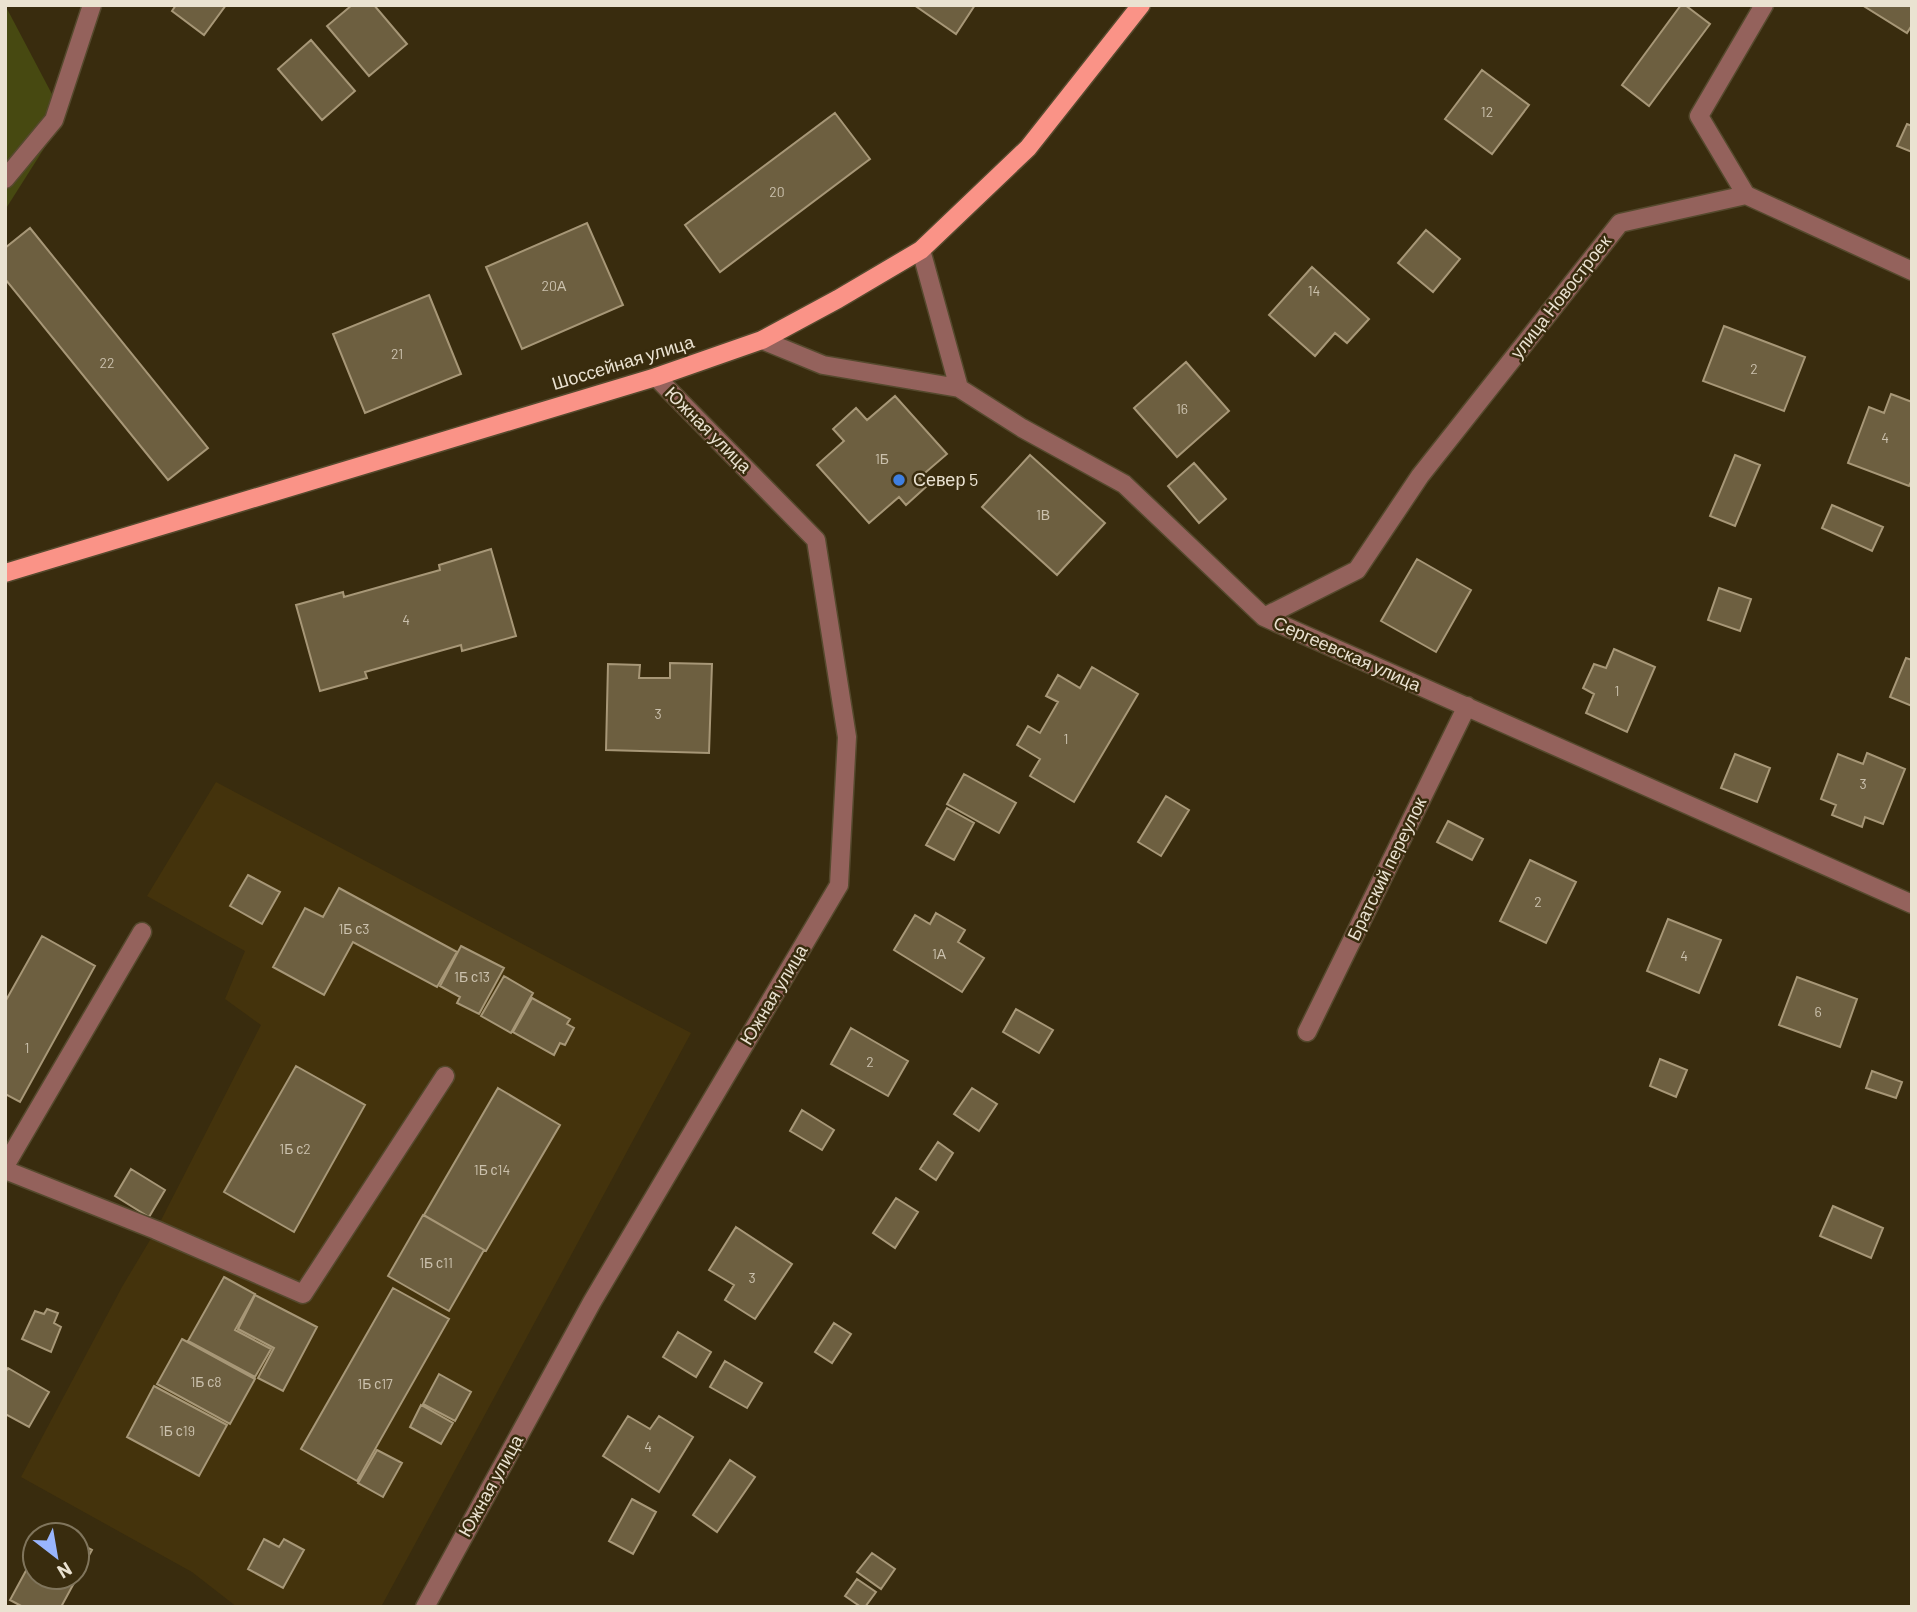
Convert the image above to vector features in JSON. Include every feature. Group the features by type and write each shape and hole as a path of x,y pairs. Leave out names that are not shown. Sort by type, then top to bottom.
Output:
{"main road":[{"name":"Шоссейная улица","path":"5,573 656,377 762,340 921,250 1028,148 1141,5"}],"street":[{"path":"5,179 54,120 92,5"},
{"path":"1765,5 1699,116 1746,195 1912,271"},
{"name":"улица Новостроек","path":"1264,617 1357,570 1420,476 1620,223 1746,195"},
{"path":"762,340 823,365 959,388 921,250"},
{"name":"Южная улица","path":"425,1607 592,1302 838,885 847,737 816,540 656,377"},
{"name":"Сергеевская улица","path":"959,388 1022,428 1124,484 1264,617 1912,904"},
{"name":"Братский переулок","path":"1307,1032 1467,706"},
{"path":"142,932 5,1168 303,1294 445,1076"}],"shaded area":[{"path":"5,5 64,117 5,210"},
{"path":"216,782 691,1033 381,1607 237,1607 192,1572 21,1477 122,1287 156,1230 261,1025 225,999 245,951 147,896"}],"building":[{"path":"176,5 226,5 204,35 172,11"},
{"path":"352,5 374,5 407,44 369,76 327,26"},
{"path":"914,5 975,5 956,34"},
{"path":"1681,5 1685,5 1710,24 1649,106 1622,85"},
{"path":"1862,5 1912,5 1912,25 1907,33"},
{"path":"311,40 355,91 322,120 278,69"},
{"path":"1482,70 1529,105 1492,154 1445,119"},
{"path":"835,113 870,159 720,272 685,225"},
{"path":"1907,124 1912,126 1912,152 1897,146"},
{"path":"587,223 623,305 522,349 486,267"},
{"path":"30,228 208,448 168,480 5,279 5,248"},
{"path":"1426,230 1460,259 1433,292 1398,263"},
{"path":"1312,267 1369,319 1347,343 1335,333 1315,356 1269,315"},
{"path":"429,295 461,374 365,413 333,334"},
{"path":"1724,326 1805,357 1784,411 1703,381"},
{"path":"1186,362 1229,411 1177,457 1134,408"},
{"path":"1891,394 1912,402 1912,480 1909,486 1848,463 1869,407 1884,413"},
{"path":"895,396 947,454 919,478 927,486 906,505 899,497 869,523 817,465 844,441 833,429 856,408 867,420"},
{"path":"1030,455 1105,523 1057,575 982,507"},
{"path":"1735,455 1760,465 1735,526 1710,516"},
{"path":"1194,463 1226,499 1199,523 1168,486"},
{"path":"1832,505 1883,527 1872,551 1822,528"},
{"path":"491,549 516,636 462,651 461,645 365,672 367,678 320,691 296,605 343,592 344,597 440,570 439,565"},
{"path":"1417,559 1471,590 1436,652 1381,621"},
{"path":"1719,588 1751,599 1740,631 1708,620"},
{"path":"1614,649 1655,667 1627,732 1586,713 1594,694 1583,688 1594,664 1606,668"},
{"path":"1906,658 1912,660 1912,706 1890,697"},
{"path":"670,663 712,664 709,753 606,750 608,664 640,665 639,678 670,678"},
{"path":"1092,667 1138,694 1074,802 1030,776 1040,759 1017,745 1028,726 1040,733 1058,702 1046,696 1058,675 1080,688"},
{"path":"1867,753 1905,769 1883,824 1865,817 1862,827 1832,815 1836,805 1821,799 1838,754 1863,764"},
{"path":"1735,754 1770,768 1757,802 1721,788"},
{"path":"964,774 1016,803 999,833 947,804"},
{"path":"1166,796 1189,810 1161,856 1138,842"},
{"path":"947,808 974,823 954,860 926,845"},
{"path":"1448,821 1483,839 1472,860 1437,842"},
{"path":"1530,860 1576,882 1546,943 1500,921"},
{"path":"248,875 280,892 262,924 230,906"},
{"path":"339,888 457,952 437,987 353,942 324,995 273,967 305,908 323,917"},
{"path":"936,913 965,930 958,942 984,958 962,992 894,950 915,915 930,924"},
{"path":"1668,919 1721,940 1699,993 1647,971"},
{"path":"42,936 95,966 20,1102 5,1094 5,1002"},
{"path":"461,946 504,968 479,1014 457,1003 460,997 440,986"},
{"path":"504,976 533,993 511,1033 481,1016"},
{"path":"1797,977 1857,999 1840,1047 1779,1025"},
{"path":"532,998 570,1019 567,1024 574,1028 565,1045 560,1043 554,1055 513,1032"},
{"path":"1016,1009 1053,1030 1039,1053 1003,1032"},
{"path":"851,1028 908,1061 888,1096 831,1064"},
{"path":"1660,1059 1687,1070 1676,1097 1650,1086"},
{"path":"296,1066 365,1105 294,1232 224,1192"},
{"path":"1872,1071 1902,1082 1896,1098 1866,1088"},
{"path":"498,1088 560,1125 486,1251 424,1215"},
{"path":"972,1088 997,1104 979,1131 954,1114"},
{"path":"802,1110 834,1130 822,1150 790,1131"},
{"path":"938,1142 953,1153 936,1180 920,1169"},
{"path":"131,1169 165,1190 149,1217 115,1196"},
{"path":"896,1198 918,1212 895,1248 873,1233"},
{"path":"1833,1206 1883,1228 1871,1258 1820,1236"},
{"path":"423,1215 484,1250 449,1311 388,1276"},
{"path":"736,1227 792,1264 755,1319 725,1300 734,1285 709,1270"},
{"path":"224,1277 255,1294 235,1330 271,1349 255,1377 188,1341"},
{"path":"393,1288 449,1319 357,1481 301,1449"},
{"path":"255,1295 317,1327 283,1391 258,1378 274,1348 238,1329"},
{"path":"47,1309 58,1313 54,1323 61,1327 51,1352 22,1339 35,1311 44,1314"},
{"path":"834,1323 851,1334 832,1363 815,1352"},
{"path":"678,1332 711,1352 696,1377 663,1357"},
{"path":"182,1339 255,1379 230,1424 157,1384"},
{"path":"725,1361 762,1383 747,1408 710,1387"},
{"path":"8,1368 49,1392 29,1427 5,1414 5,1373"},
{"path":"439,1374 471,1392 455,1421 423,1404"},
{"path":"154,1386 227,1425 199,1476 127,1437"},
{"path":"421,1405 453,1423 441,1444 410,1427"},
{"path":"628,1416 650,1429 659,1416 693,1437 659,1492 603,1456"},
{"path":"377,1450 402,1463 383,1497 358,1483"},
{"path":"730,1460 755,1477 717,1532 693,1515"},
{"path":"632,1499 656,1512 633,1554 609,1541"},
{"path":"264,1539 279,1547 284,1539 304,1550 283,1588 248,1569"},
{"path":"872,1553 895,1569 881,1589 857,1572"},
{"path":"857,1579 876,1592 865,1607 845,1596"},
{"path":"21,1580 21,1591 70,1591 61,1607 23,1607 10,1600"}],"place":[{"name":"Север 5","path":"899,480"}]}
